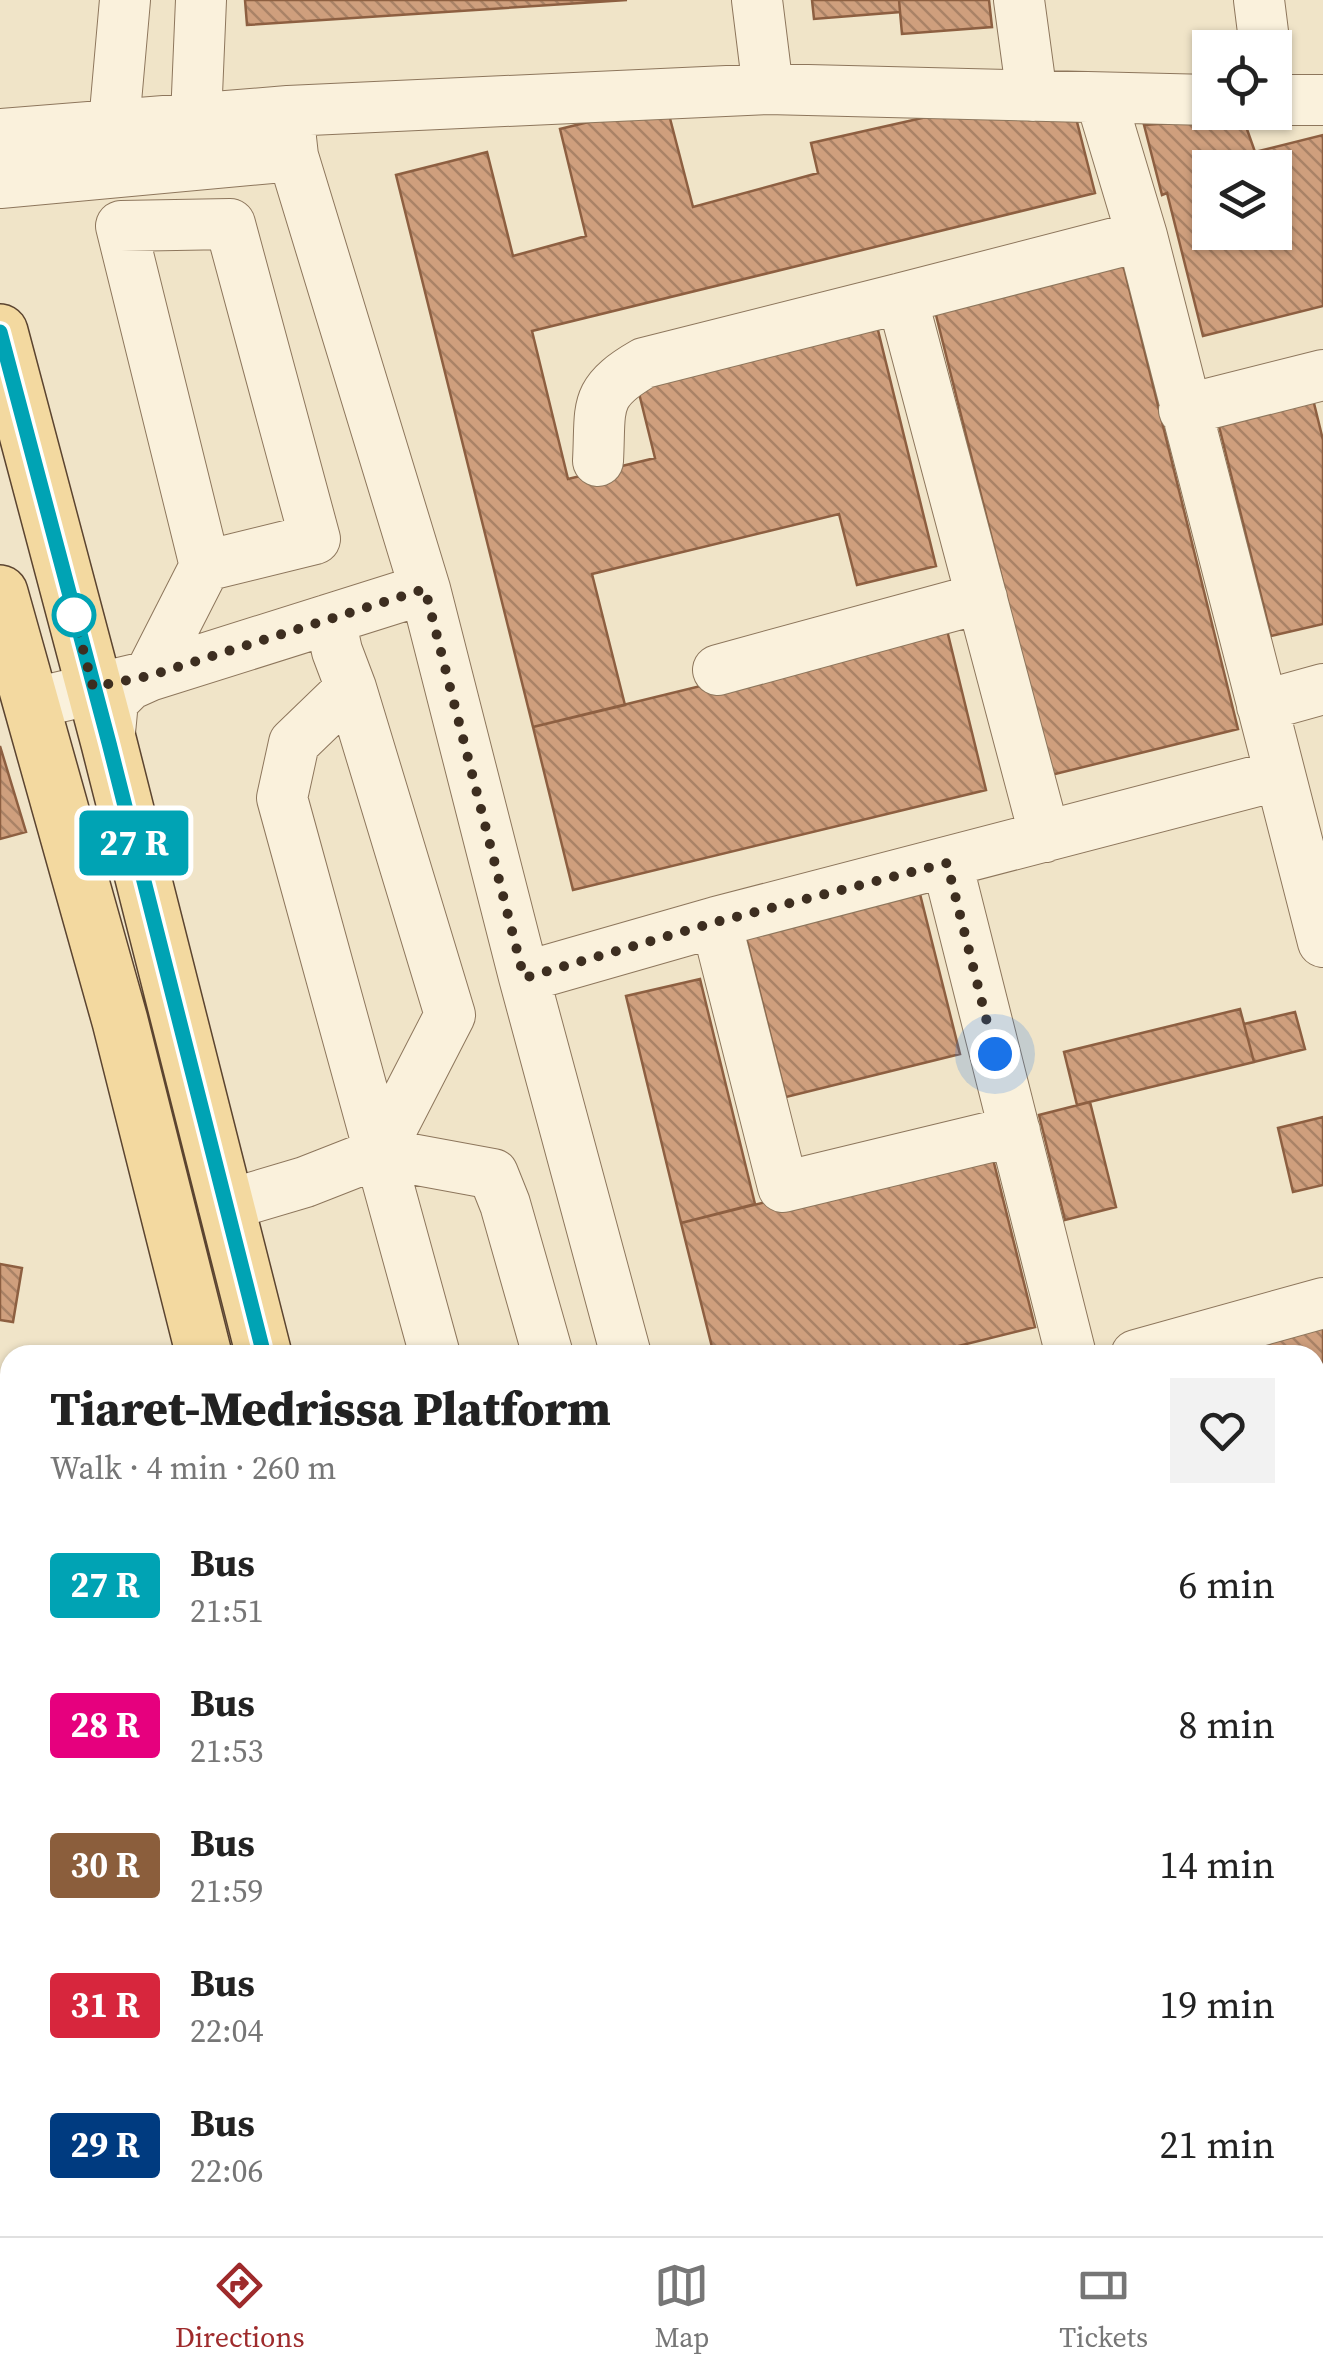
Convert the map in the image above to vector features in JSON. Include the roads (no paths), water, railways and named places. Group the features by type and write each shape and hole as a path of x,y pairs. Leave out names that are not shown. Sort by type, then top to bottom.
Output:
{"main road":[{"path":"0,332 261,1345"},
{"path":"0,594 120,1021 201,1345"}],"street":[{"path":"114,124 124,0"},
{"path":"196,118 201,0"},
{"path":"757,0 768,89"},
{"path":"1018,0 1032,96"},
{"path":"1259,0 1263,30"},
{"path":"0,184 290,134 768,89 1192,100"},
{"path":"1101,99 1142,236 1323,942"},
{"path":"1292,100 1323,100"},
{"path":"0,134 196,118 290,134"},
{"path":"290,134 425,589 623,1345"},
{"path":"109,743 113,701 129,685 156,673 212,564 120,226 230,224 315,539 212,564"},
{"path":"598,461 601,400 618,378 644,364 1142,236"},
{"path":"902,298 1045,837"},
{"path":"1184,410 1323,375"},
{"path":"30,704 156,673 425,589"},
{"path":"718,670 982,598"},
{"path":"330,619 450,1015 379,1153"},
{"path":"352,688 294,743 282,798 432,1345"},
{"path":"1262,706 1323,689"},
{"path":"524,978 716,922 1280,775"},
{"path":"947,863 1068,1345"},
{"path":"716,922 783,1187 1014,1131"},
{"path":"224,1206 306,1182 379,1153 493,1174 545,1345"},
{"path":"1171,1345 1323,1302"}]}
